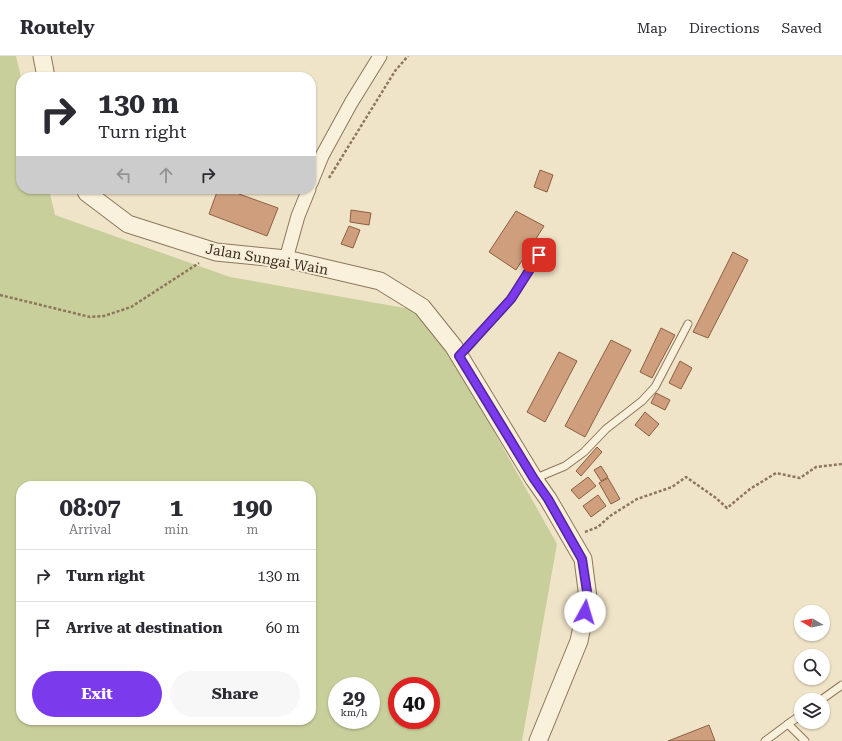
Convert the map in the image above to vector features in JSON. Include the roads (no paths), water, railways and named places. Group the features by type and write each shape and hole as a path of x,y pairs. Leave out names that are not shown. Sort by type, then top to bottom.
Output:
{"street":[{"path":"42,56 45,72"},
{"path":"316,171 322,156 380,56"},
{"name":"Jalan Sungai Wain","path":"88,194 128,224 216,252 286,259 380,281 422,307 440,328 548,499 582,559 588,598 579,641 538,741"},
{"path":"286,259 298,216 307,194"}],"lane":[{"path":"459,356 511,299 539,255"},
{"path":"534,479 565,466 584,452 606,430 642,401 655,387 688,324"},
{"path":"830,694 842,685"},
{"path":"765,741 794,720"},
{"path":"788,724 805,741"}]}
